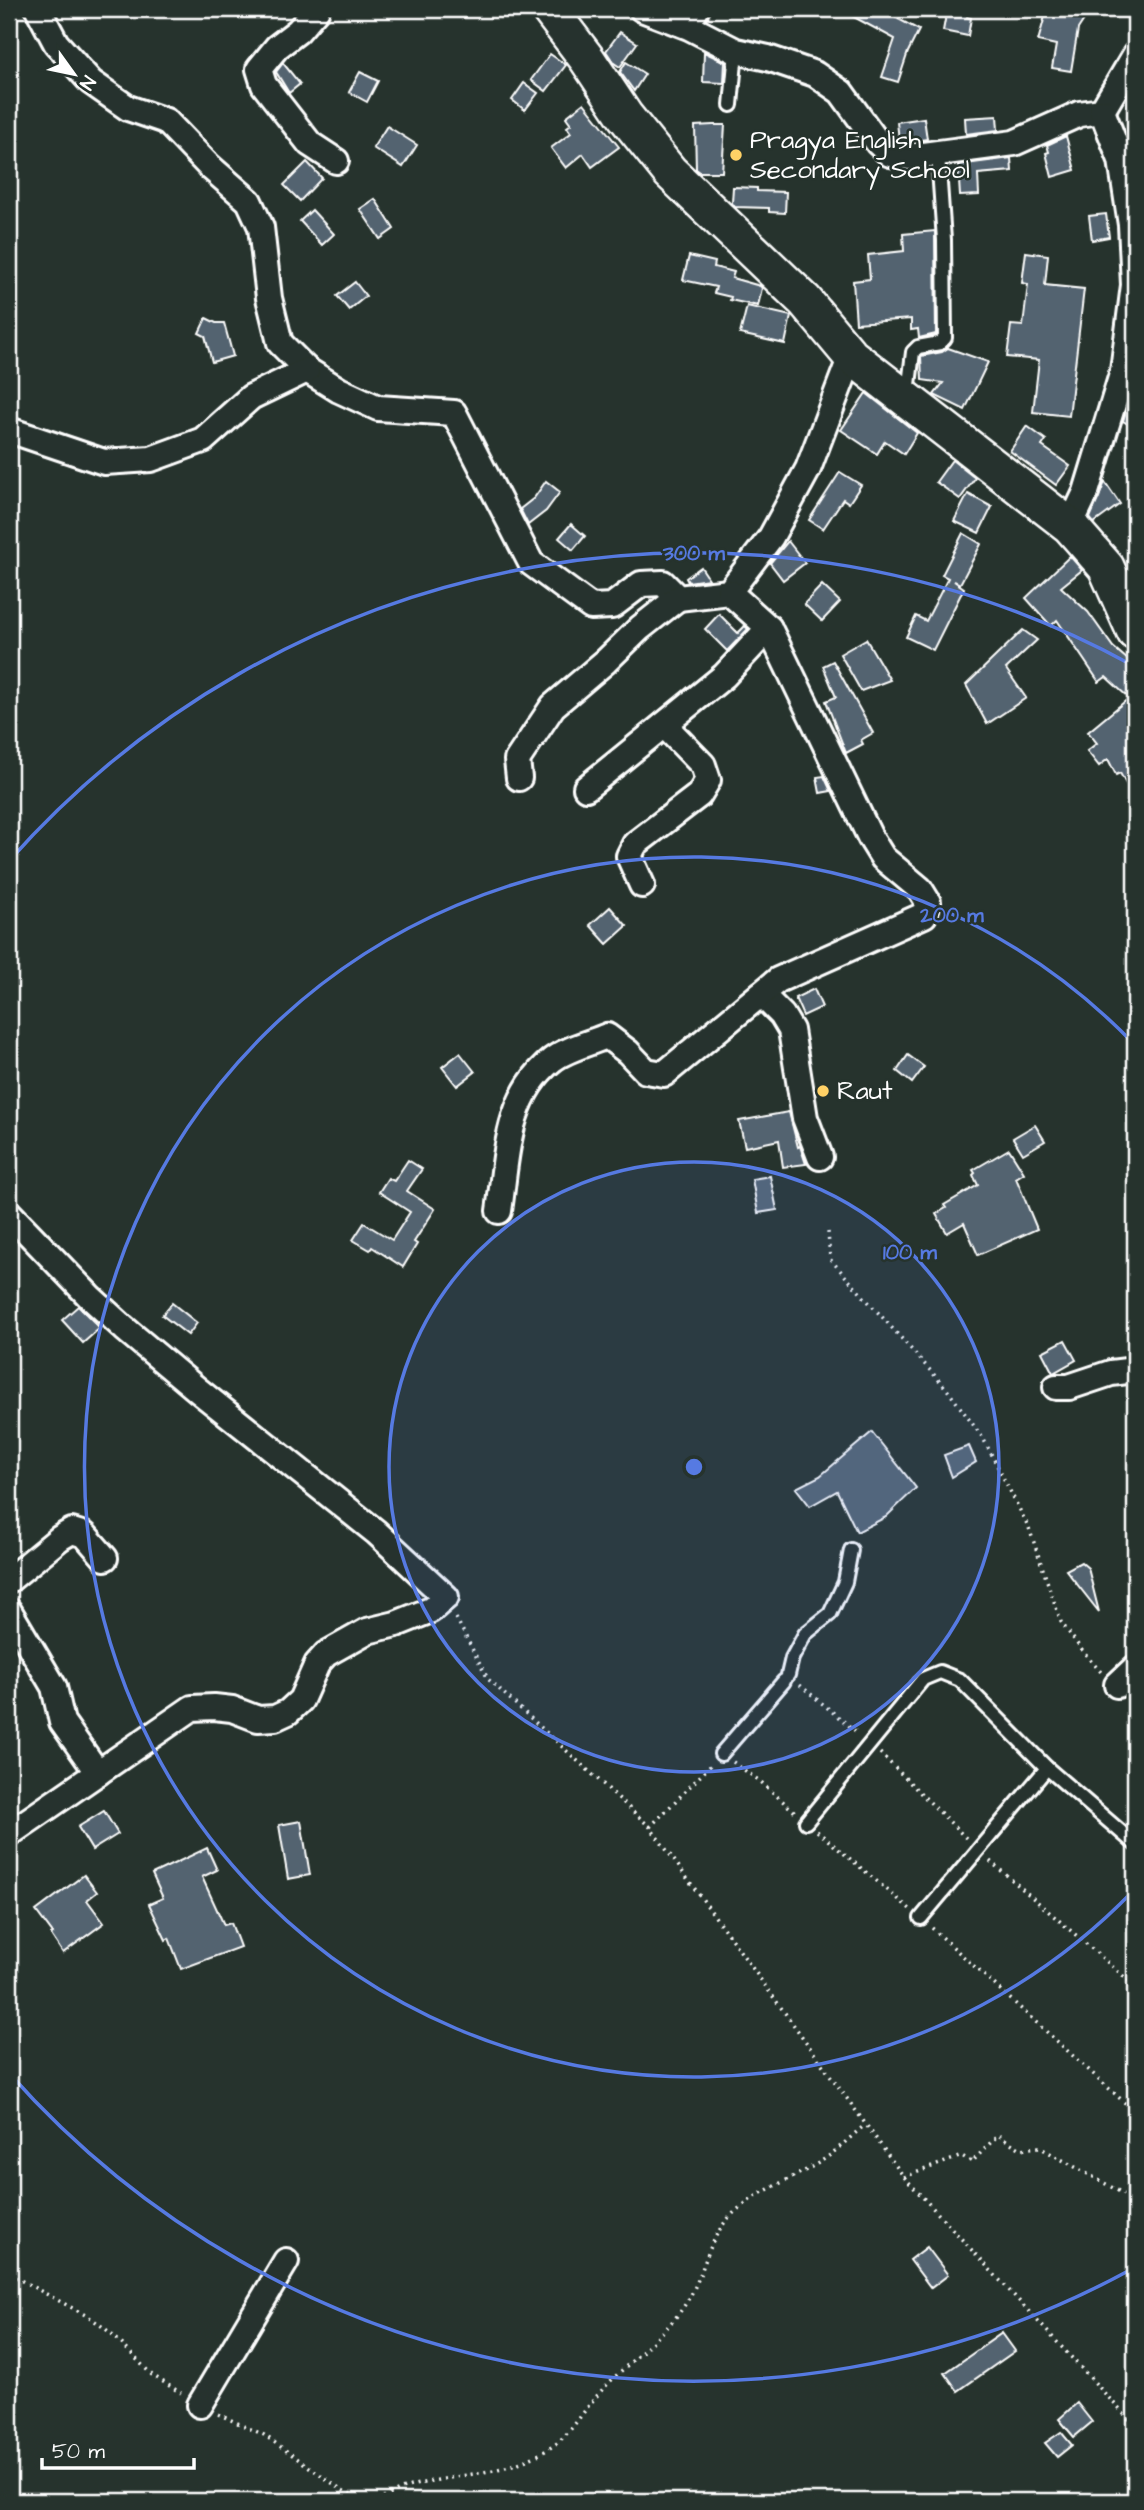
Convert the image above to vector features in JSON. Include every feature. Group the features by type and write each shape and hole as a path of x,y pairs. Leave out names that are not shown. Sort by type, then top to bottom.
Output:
{"main road":[{"path":"549,9 625,116 670,173 805,301 851,356 1070,526 1106,567 1135,632"}],"street":[{"path":"37,9 56,43 91,82 128,108 166,121 209,166 249,201 261,227 269,298 279,343 307,370 339,390 378,408 454,413 531,563 591,607 612,606 641,584 663,583 678,597"},
{"path":"317,9 298,31 276,47 259,69 264,85 310,144 336,161"},
{"path":"642,9 696,18 736,51 768,58 815,75 841,92 878,143 890,154 908,158 1014,143 1079,114 1102,111"},
{"path":"1102,111 1135,55"},
{"path":"1070,526 1086,492 1123,371 1134,285 1131,225 1121,160 1102,111"},
{"path":"519,778 517,760 553,706 640,628 678,597 729,592 771,537 808,469 851,356"},
{"path":"9,430 104,462 151,459 203,440 251,397 307,370"},
{"path":"499,1211 511,1122 528,1085 553,1059 607,1036 628,1052 646,1071 664,1073 778,979 924,915 928,902 920,889 883,858 870,837 769,628 729,592"},
{"path":"586,788 724,676 769,628"},
{"path":"642,885 629,856 635,844 699,795 708,780 703,765 664,725"},
{"path":"761,994 782,1015 792,1030 805,1118 820,1157"},
{"path":"9,1213 90,1297 125,1329 376,1532 446,1597 431,1610 396,1624 367,1631 326,1654 317,1664 301,1700 288,1712 275,1718 258,1719 232,1709 214,1706 192,1708 9,1834"},
{"path":"1056,1387 1069,1387 1111,1373 1135,1370"},
{"path":"9,1580 72,1531 85,1535 105,1558"},
{"path":"9,1611 54,1687 62,1722 98,1773"},
{"path":"200,2405 286,2261"}],"lane":[{"path":"731,105 736,51"},
{"path":"907,399 914,352 918,347 940,343 945,338 944,240 938,155"},
{"path":"721,1754 786,1678 792,1658 805,1634 830,1614 845,1582 851,1550"},
{"path":"806,1822 923,1679 940,1672 960,1680 1047,1768 1135,1844"},
{"path":"921,1918 1047,1768"}],"path":[{"path":"828,1233 830,1259 946,1388 983,1438 1029,1528 1061,1622 1110,1682 1126,1676"},
{"path":"446,1597 488,1679 650,1827 904,2177 1135,2426"},
{"path":"786,1678 870,1742 977,1850 1135,1986"},
{"path":"650,1827 721,1754 761,1782 921,1918 1135,2112"},
{"path":"377,2501 409,2486 495,2471 517,2464 533,2458 555,2444 572,2428 594,2398 680,2312 700,2275 716,2236 737,2210 761,2193 821,2162 864,2124"},
{"path":"904,2177 962,2157 972,2162 998,2135 1021,2149 1040,2147 1133,2199 1135,2196"}],"building":[{"path":"839,9 880,9 919,30 898,82 882,77 895,39"},
{"path":"947,9 969,9 967,17 971,18 968,36 943,31"},
{"path":"1047,9 1091,9 1078,29 1071,71 1052,68 1056,45 1038,41"},
{"path":"620,32 637,43 620,67 606,51"},
{"path":"704,52 725,62 724,83 703,82"},
{"path":"550,54 566,65 546,91 531,80"},
{"path":"626,62 645,74 634,91 620,72"},
{"path":"283,63 300,84 289,93 276,72"},
{"path":"360,72 378,81 367,102 349,92"},
{"path":"524,83 538,93 525,110 512,100"},
{"path":"584,103 619,147 592,167 583,154 566,168 551,148 571,133 567,127 571,124 566,117"},
{"path":"997,116 998,130 966,134 965,118"},
{"path":"924,118 927,139 908,142 899,140 897,122"},
{"path":"725,125 722,172 700,172 696,169 695,126"},
{"path":"387,126 417,145 403,167 373,148"},
{"path":"1066,136 1075,170 1052,177 1046,153 1049,152 1047,145"},
{"path":"1011,158 1012,171 978,174 979,195 960,196 958,165"},
{"path":"307,162 322,178 300,201 284,185"},
{"path":"733,187 786,192 785,213 769,212 769,208 735,207 732,203"},
{"path":"375,199 394,229 380,239 360,209"},
{"path":"312,210 334,234 322,245 300,221"},
{"path":"1106,214 1109,237 1092,240 1089,216"},
{"path":"935,231 936,334 919,338 918,329 911,330 911,319 856,323 853,281 870,279 868,255 904,251 903,234"},
{"path":"1026,252 1048,255 1045,285 1084,289 1069,416 1033,412 1039,360 1007,357 1011,325 1023,326 1028,284 1022,283"},
{"path":"689,256 715,262 714,267 734,272 732,278 760,286 762,288 758,306 730,300 731,297 714,293 716,287 683,280"},
{"path":"355,282 366,296 349,310 337,296"},
{"path":"747,306 791,316 785,344 740,334"},
{"path":"206,318 216,323 224,323 233,356 212,362 205,336 199,333"},
{"path":"948,348 988,362 965,410 934,395 943,383 922,380 921,356 942,352"},
{"path":"1135,382 1135,428 1123,421"},
{"path":"866,393 917,433 904,454 885,441 877,454 841,430"},
{"path":"1027,426 1046,440 1042,446 1070,466 1056,485 1010,451"},
{"path":"952,460 975,478 960,499 936,482"},
{"path":"840,472 861,485 849,503 843,499 823,529 809,520"},
{"path":"546,481 560,492 546,511 528,525 520,509 534,498"},
{"path":"1105,482 1120,504 1094,523 1090,518"},
{"path":"968,494 992,507 979,533 954,521"},
{"path":"571,524 585,536 573,550 559,538"},
{"path":"963,533 981,544 960,584 954,581 964,588 933,650 906,637 916,616 926,621 948,578 942,575"},
{"path":"788,541 805,563 783,580 770,563"},
{"path":"1070,556 1082,570 1061,587 1088,612 1113,647 1135,666 1135,800 1120,773 1116,775 1108,759 1099,766 1087,751 1097,743 1088,732 1129,698 1106,677 1099,682 1057,620 1051,626 1026,598"},
{"path":"701,567 709,579 688,582 686,578"},
{"path":"822,585 840,602 822,621 804,604"},
{"path":"719,614 738,633 745,626 748,629 727,651 705,629"},
{"path":"1023,630 1037,640 1006,669 1026,698 987,724 966,685"},
{"path":"866,639 890,680 861,691 840,654"},
{"path":"833,661 873,733 861,740 863,744 846,753 826,701 836,697 823,666"},
{"path":"824,776 831,791 820,793 817,777"},
{"path":"610,907 627,926 607,944 590,925"},
{"path":"814,989 822,1007 803,1016 795,998"},
{"path":"460,1053 475,1072 457,1086 442,1067"},
{"path":"908,1055 924,1067 912,1083 897,1071"},
{"path":"789,1112 798,1147 800,1146 806,1164 783,1167 779,1140 745,1147 739,1121"},
{"path":"1035,1125 1045,1141 1023,1154 1013,1138"},
{"path":"1009,1149 1024,1173 1016,1178 1037,1229 978,1255 964,1223 947,1233 936,1214 946,1208 944,1205 978,1185 973,1170"},
{"path":"408,1160 422,1169 407,1191 435,1209 414,1242 417,1244 403,1267 372,1247 370,1250 353,1240 364,1223 392,1240 410,1212 379,1192 388,1178 394,1181"},
{"path":"770,1176 777,1210 758,1213 752,1179"},
{"path":"172,1303 197,1323 188,1335 162,1315"},
{"path":"78,1306 100,1328 83,1343 62,1320"},
{"path":"1065,1340 1076,1360 1053,1373 1042,1352"},
{"path":"872,1432 916,1488 886,1517 857,1532 837,1491 810,1506 796,1488 820,1476"},
{"path":"969,1446 976,1462 952,1477 944,1455"},
{"path":"1081,1562 1088,1568 1099,1612 1066,1570"},
{"path":"104,1811 118,1834 92,1850 78,1827"},
{"path":"301,1821 310,1875 288,1879 279,1825"},
{"path":"207,1848 217,1870 202,1877 224,1925 231,1923 240,1947 181,1969 169,1938 166,1940 149,1904 163,1898 152,1874"},
{"path":"84,1875 97,1892 87,1900 104,1923 63,1953 36,1911"},
{"path":"927,2247 948,2275 931,2288 910,2260"},
{"path":"1002,2333 1015,2351 958,2391 945,2373"},
{"path":"1077,2403 1092,2422 1074,2437 1059,2419"},
{"path":"1061,2432 1072,2445 1057,2457 1045,2443"}],"place":[{"name":"Pragya English Secondary School","path":"736,155"},
{"name":"Raut","path":"823,1091"}]}
